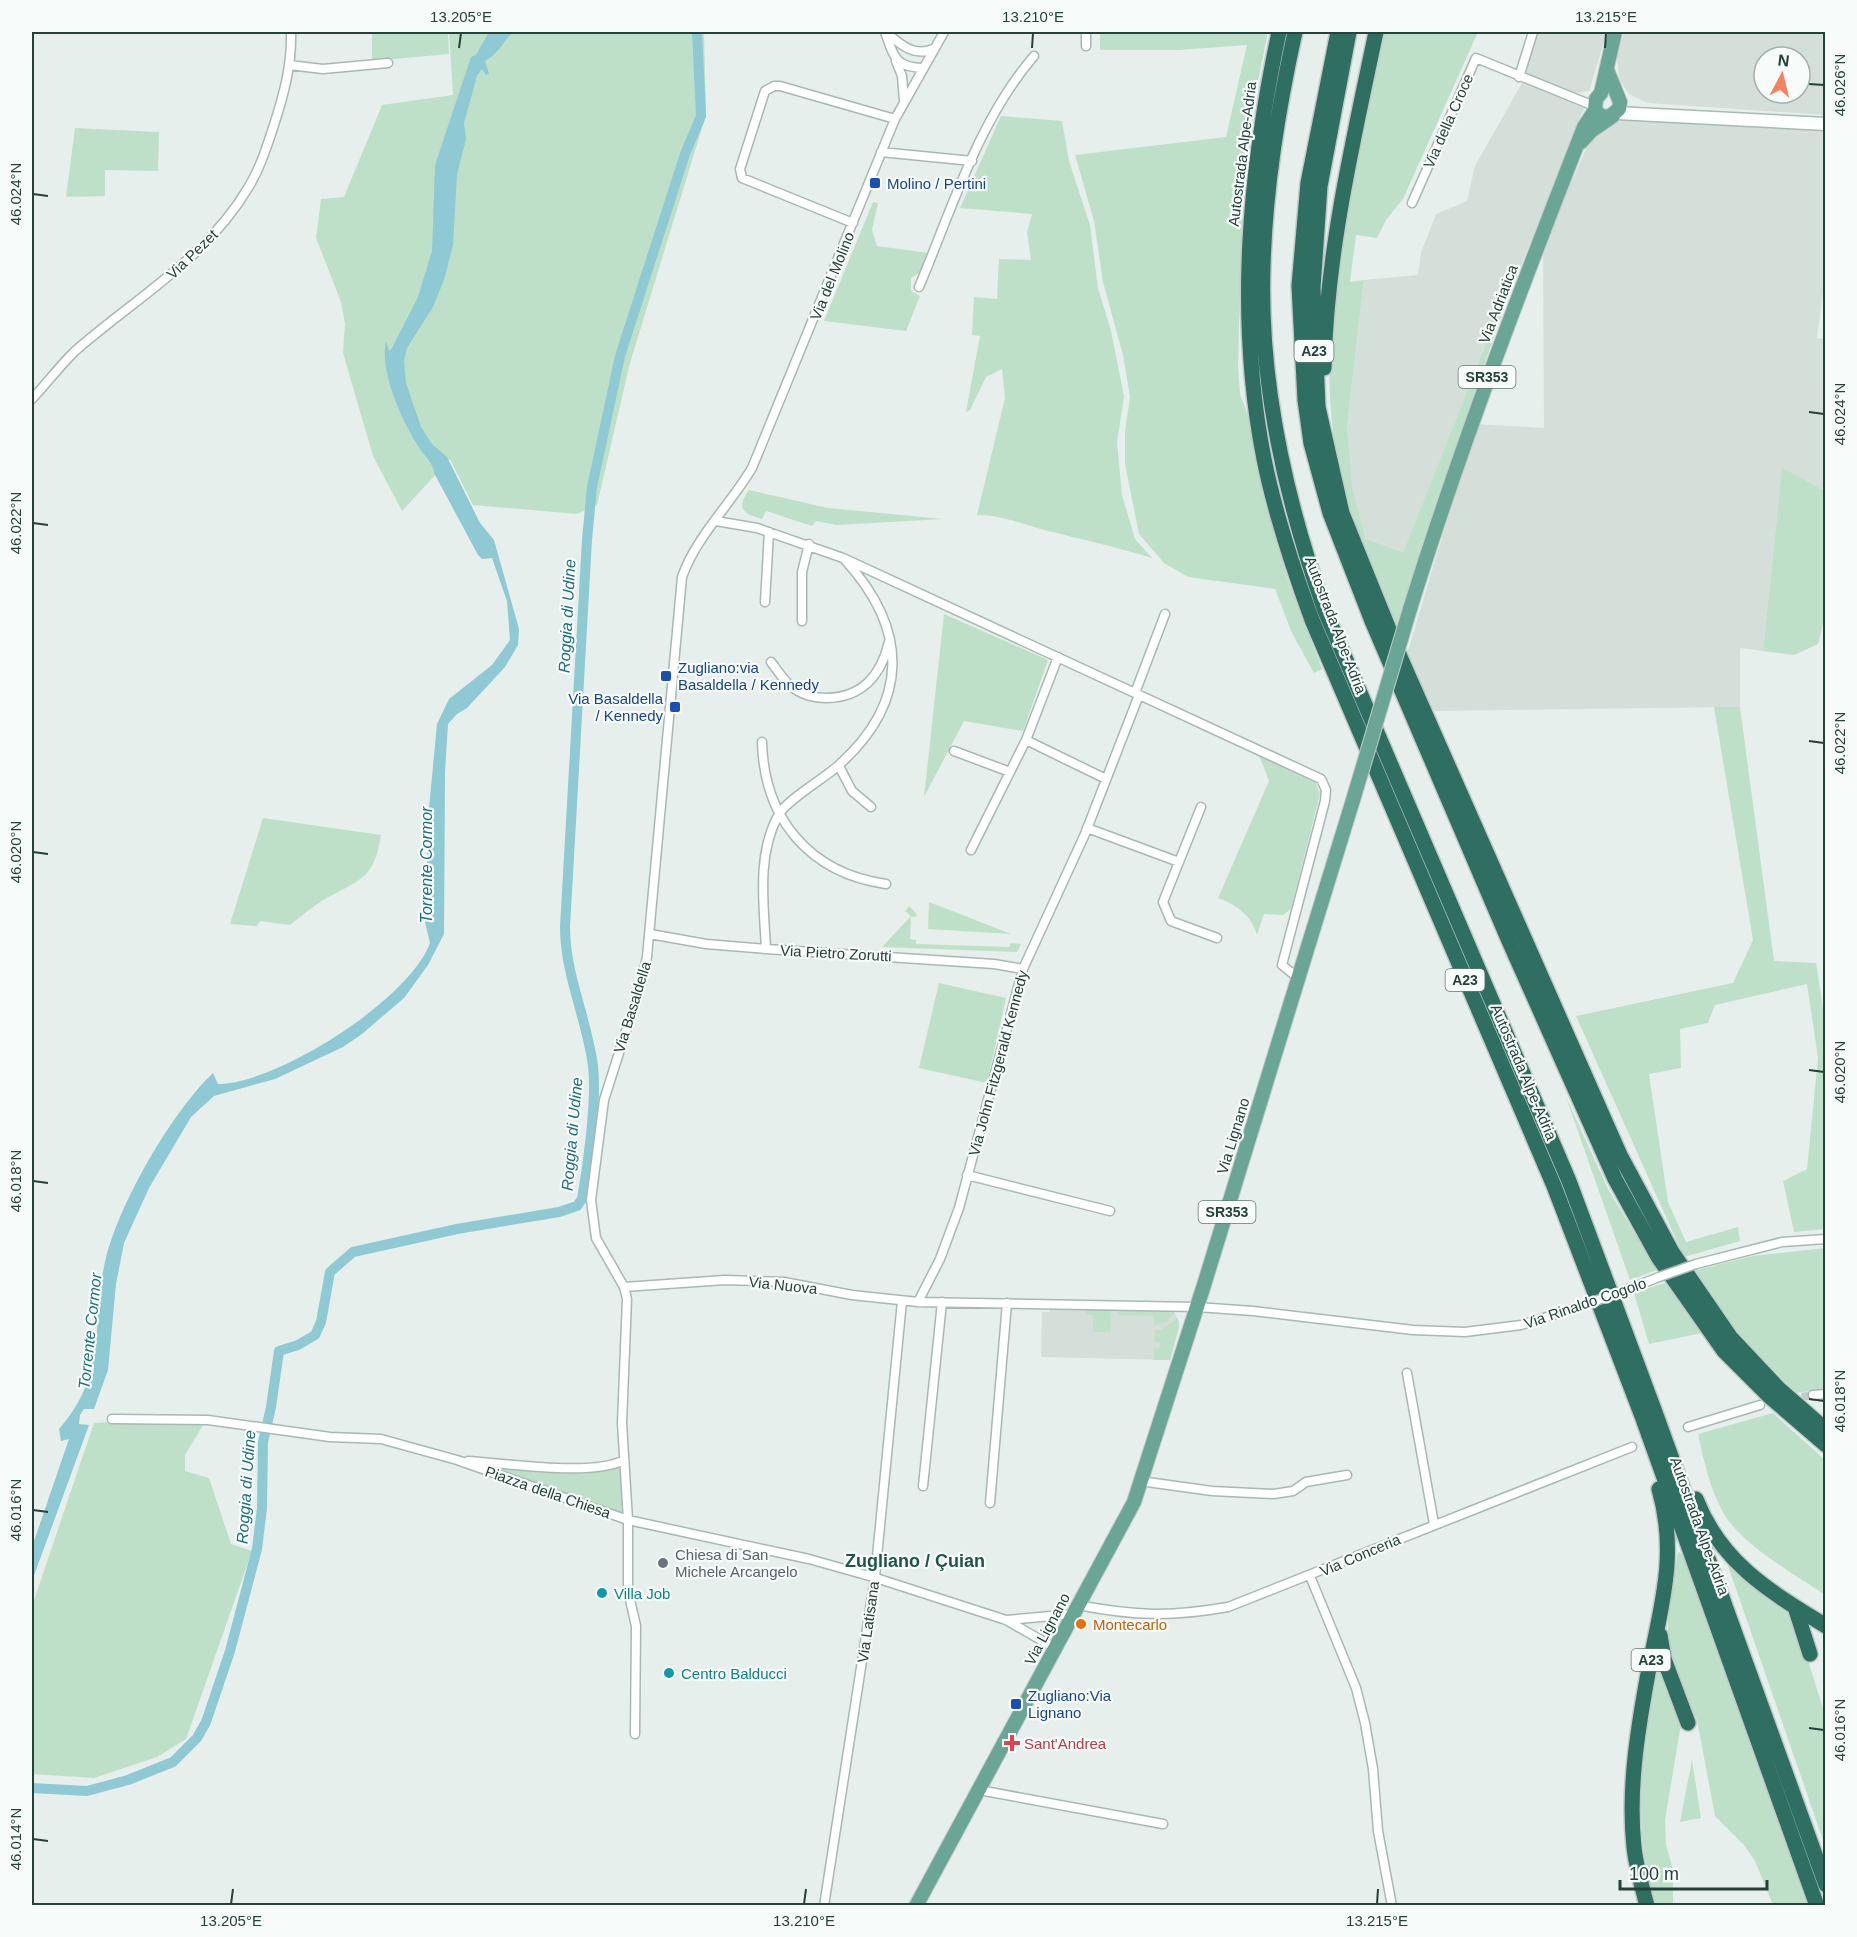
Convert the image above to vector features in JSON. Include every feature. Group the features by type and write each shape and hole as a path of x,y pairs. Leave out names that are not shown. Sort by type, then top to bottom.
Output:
{"highway":[{"name":"Autostrada Alpe-Adria","path":"1279,32 1258,150 1247,272 1258,423 1284,536 1312,620 1554,1186 1648,1414 1826,1885"},
{"name":"Autostrada Alpe-Adria","path":"1295,32 1276,120 1266,209 1263,269 1272,401 1288,492 1325,611 1569,1181 1817,1905"},
{"name":"A23","path":"1338,32 1308,183 1299,286 1305,400 1311,443 1330,513 1372,621 1504,930 1616,1179 1658,1257 1724,1351 1769,1396 1826,1445"},
{"name":"A23","path":"1349,32 1320,186 1313,288 1317,395 1342,513 1401,658 1620,1155 1672,1252 1731,1338 1779,1389 1826,1430"},
{"name":"A23","path":"1327,446 1324,369 1326,314 1334,246 1376,32"},
{"name":"A23","path":"1648,1414 1679,1453 1701,1510 1718,1543 1734,1561 1795,1607 1826,1626"},
{"name":"A23","path":"1647,1905 1634,1847 1633,1785 1641,1710 1667,1583 1669,1546 1648,1414"},
{"path":"1795,1607 1810,1654"},
{"path":"1658,1626 1664,1659 1688,1723"}],"main road":[{"name":"Via Adriatica","path":"1576,148 1613,103 1606,68 1615,32"},
{"name":"Via Adriatica","path":"1353,800 1410,609 1452,477 1485,384 1584,127 1595,108 1596,99 1613,103"},
{"path":"1595,108 1601,116 1613,103 1644,113 1826,124"},
{"name":"Via Lignano","path":"916,1905 1134,1502 1197,1307 1353,800"}],"street":[{"name":"Via Pezet","path":"32,399 74,353 173,275 220,227 249,188 264,153 284,94 291,32"},
{"path":"885,32 901,45 914,51 924,53 933,49"},
{"path":"885,32 902,76 904,102"},
{"name":"Via del Molino","path":"717,520 737,493 756,460 895,119 944,32"},
{"path":"1086,32 1086,46"},
{"path":"1519,77 1533,32"},
{"path":"919,287 972,161 1004,97 1034,56"},
{"name":"Via della Croce","path":"1412,203 1476,58 1595,108"},
{"path":"896,61 904,66 923,68"},
{"path":"289,65 323,69 388,63"},
{"path":"853,223 742,178 740,169 765,91 774,86 780,86 895,119"},
{"path":"881,152 972,161"},
{"path":"717,520 809,544 843,558 1315,776 1324,784 1324,801 1281,965 1299,978"},
{"name":"Via Basaldella","path":"624,1460 622,1423 628,1313 624,1287 612,1269 597,1238 591,1200 604,1100 641,984 650,934 681,588 688,561 717,520"},
{"path":"765,602 769,532"},
{"path":"802,621 802,572 809,544"},
{"path":"766,949 763,874 780,813 838,766 866,736 886,702 895,666 889,641 872,594 843,558"},
{"name":"Via John Fitzgerald Kennedy","path":"918,1302 944,1248 968,1175 1023,969 1087,828 1165,614"},
{"path":"771,662 792,687 805,695 820,698 852,695 874,677 884,662 889,641"},
{"path":"971,850 1026,740 1058,657"},
{"path":"1026,740 1106,779"},
{"path":"762,742 764,778 780,813 803,846 818,858 854,877 886,884"},
{"path":"954,751 1010,772"},
{"path":"838,766 852,791 871,807"},
{"path":"1201,807 1163,902 1171,921 1217,938"},
{"path":"1087,828 1179,862"},
{"name":"Via Pietro Zorutti","path":"650,934 706,944 994,964 1023,969"},
{"path":"968,1175 1110,1211"},
{"name":"Via Rinaldo Cogolo","path":"1197,1307 1253,1311 1413,1330 1466,1332 1521,1325 1579,1307 1696,1264 1782,1242 1826,1239"},
{"name":"Via Nuova","path":"624,1287 725,1280 784,1282 918,1302 1197,1307"},
{"name":"Via Latisana","path":"824,1905 875,1577 902,1301"},
{"path":"924,1486 942,1302"},
{"path":"990,1503 1007,1303"},
{"path":"1407,1374 1434,1524"},
{"path":"1813,1395 1826,1394"},
{"path":"1688,1427 1760,1405"},
{"path":"112,1419 208,1420 330,1437 381,1439 457,1460"},
{"name":"Via Conceria","path":"1006,1620 1076,1609 1151,1616 1187,1614 1228,1607 1632,1447"},
{"name":"Piazza della Chiesa","path":"457,1460 579,1468 615,1466 624,1460 628,1520 457,1460"},
{"path":"1140,1481 1212,1491 1274,1494 1293,1491 1306,1482 1347,1474"},
{"path":"635,1734 636,1626 628,1592 628,1520 809,1559 875,1577 1006,1620 1055,1648"},
{"path":"1310,1576 1356,1688 1365,1723 1378,1831 1392,1905"},
{"path":"979,1790 1163,1824"}],"shaded area":[{"path":"1537,32 1607,32 1589,91 1577,93 1525,72"},
{"path":"1624,32 1825,32 1825,115 1647,103 1629,94 1619,79 1617,56"},
{"path":"1522,83 1584,108 1503,311 1496,308 1487,341 1403,552 1366,539 1351,488 1347,426 1364,280 1418,275 1421,253 1436,214 1467,201 1475,166"},
{"path":"1628,119 1825,131 1826,269 1817,338 1825,339 1825,491 1782,469 1763,651 1740,648 1740,707 1432,711 1407,654 1476,424 1544,428 1543,244 1588,145 1609,125"},
{"path":"1052,1308 1170,1310 1175,1313 1179,1323 1170,1360 1041,1357 1042,1312 1049,1312"}],"green space":[{"path":"372,32 448,32 449,54 372,61"},
{"path":"449,32 704,32 706,115 630,363 597,505 577,514 473,505 450,459 402,511 373,456 343,353 345,324 341,302 316,238 321,199 344,197 382,105 453,95"},
{"path":"1100,32 1268,32 1248,129 1243,173 1238,365 1240,394 1250,421 1268,512 1288,580 1322,669 1314,673 1292,633 1275,589 1188,577 1164,563 1139,534 1125,464 1125,432 1130,397 1123,355 1103,282 1094,221 1075,155 1226,137 1247,45 1179,50 1100,50"},
{"path":"1382,32 1478,32 1403,199 1386,220 1377,238 1356,235 1350,282 1364,280 1347,426 1352,488 1366,539 1403,552 1487,341 1484,337 1496,308 1503,311 1395,631 1347,503 1337,459 1331,405 1330,352 1333,298 1340,244"},
{"path":"1001,116 1062,121 1069,161 1090,225 1098,288 1111,331 1124,397 1117,442 1122,495 1135,539 1152,558 1003,518 977,515 1005,398 1002,369 986,377 970,410 966,412 980,336 972,335 974,297 997,299 999,259 1031,260 1027,232 1032,214 960,208"},
{"path":"75,128 159,132 158,171 105,170 105,196 66,197"},
{"path":"873,202 878,203 872,230 877,246 928,253 922,271 911,278 911,291 920,296 906,331 824,321"},
{"path":"1782,468 1825,491 1826,613 1818,644 1794,655 1763,651"},
{"path":"749,490 828,508 943,519 837,525 816,521 812,526 766,511 762,519 750,515 742,506"},
{"path":"944,614 1048,660 1023,731 964,721 924,797"},
{"path":"1714,707 1740,707 1774,961 1816,963 1825,1021 1825,1229 1794,1232 1783,1181 1807,1169 1818,1058 1807,984 1715,1005 1708,1023 1680,1029 1681,1068 1649,1074 1668,1202 1686,1242 1738,1227 1740,1241 1684,1257 1576,1016 1733,983 1753,940"},
{"path":"1259,755 1315,781 1320,794 1291,909 1283,915 1264,914 1257,935 1247,916 1218,898 1269,781"},
{"path":"263,818 381,835 375,860 358,881 322,901 290,925 260,921 257,926 230,924"},
{"path":"929,902 1011,934 928,929"},
{"path":"909,906 917,916 911,917 910,939 916,940 916,944 1010,947 1010,943 1021,944 1017,952 882,947 911,916 905,911"},
{"path":"939,983 1006,998 987,1083 919,1068"},
{"path":"1566,1097 1608,1189 1657,1270 1630,1280"},
{"path":"1825,1248 1825,1389 1796,1393 1737,1333 1692,1271 1753,1256"},
{"path":"1667,1282 1702,1333 1649,1344 1634,1293"},
{"path":"1086,1307 1111,1308 1110,1332 1093,1332 1093,1315 1086,1315"},
{"path":"1118,1308 1170,1310 1175,1313 1166,1322 1154,1326 1154,1316 1118,1315"},
{"path":"1178,1318 1179,1328 1170,1360 1154,1360 1154,1348 1160,1348 1160,1342 1154,1342 1155,1330 1161,1330"},
{"path":"1773,1413 1825,1460 1825,1595 1770,1559 1733,1526 1724,1514 1708,1475 1698,1434"},
{"path":"159,1419 203,1425 185,1455 185,1471 209,1478 231,1544 252,1551 186,1739 157,1757 94,1778 32,1774 32,1606 94,1423"},
{"path":"457,1460 579,1468 624,1460 628,1520"},
{"path":"1678,1552 1683,1554 1810,1905 1773,1905 1755,1861 1744,1845 1715,1816 1697,1720 1673,1664 1668,1636 1668,1613"},
{"path":"1725,1557 1781,1601 1790,1613 1801,1638 1825,1715 1823,1750 1825,1846"},
{"path":"1656,1671 1662,1673 1681,1724 1665,1820 1666,1844 1673,1870 1673,1905 1655,1906 1643,1847 1641,1789 1646,1730"},
{"path":"1692,1760 1701,1818 1680,1822"}],"water":[{"path":"489,32 513,32 485,61 489,74 486,75 482,69 477,76 464,123 466,139 457,175 453,245 444,280 433,307 407,348 404,361 406,383 421,427 432,444 447,457 480,523 494,540 519,629 518,645 505,667 467,708 457,714 448,724 445,772 444,934 428,965 404,998 362,1034 343,1047 275,1079 214,1096 191,1117 149,1188 124,1243 116,1284 108,1370 94,1409 84,1409 80,1415 79,1424 89,1425 32,1581 32,1547 69,1439 61,1441 59,1429 75,1408 92,1369 105,1262 121,1214 164,1135 180,1111 213,1073 218,1084 243,1080 273,1070 306,1054 370,1012 397,989 418,965 430,943 425,922 429,808 437,724 449,699 492,665 510,640 507,601 492,558 482,559 478,555 430,463 407,426 389,382 385,353 386,341 389,351 418,297 432,251 435,166 471,57 476,55"}],"waterway":[{"name":"Roggia di Udine","path":"32,1788 87,1791 128,1780 173,1762 197,1738 206,1722 230,1651 257,1549 262,1508 263,1442 271,1407 279,1351 298,1345 315,1335 321,1322 330,1272 353,1252 457,1229 559,1212 577,1206 582,1199 591,1133 594,1080 590,1049 572,980 565,927 592,487 620,356 685,154 701,116 697,32"}],"tunnel":[{"path":"1790,1399 1813,1395"}],"place":[{"name":"Molino / Pertini","path":"875,183"},
{"name":"Zugliano:via Basaldella / Kennedy","path":"666,676"},
{"name":"Via Basaldella / Kennedy","path":"675,707"},
{"name":"Chiesa di San Michele Arcangelo","path":"663,1563"},
{"name":"Villa Job","path":"602,1593"},
{"name":"Montecarlo","path":"1081,1624"},
{"name":"Centro Balducci","path":"669,1673"},
{"name":"Zugliano:Via Lignano","path":"1016,1704"},
{"name":"Sant'Andrea","path":"1012,1743"}],"district":[{"name":"Zugliano / Çuian","path":"915,1561"}],"water label":[{"name":"Torrente Cormor","path":"426,865"},
{"name":"Torrente Cormor","path":"90,1331"}]}
